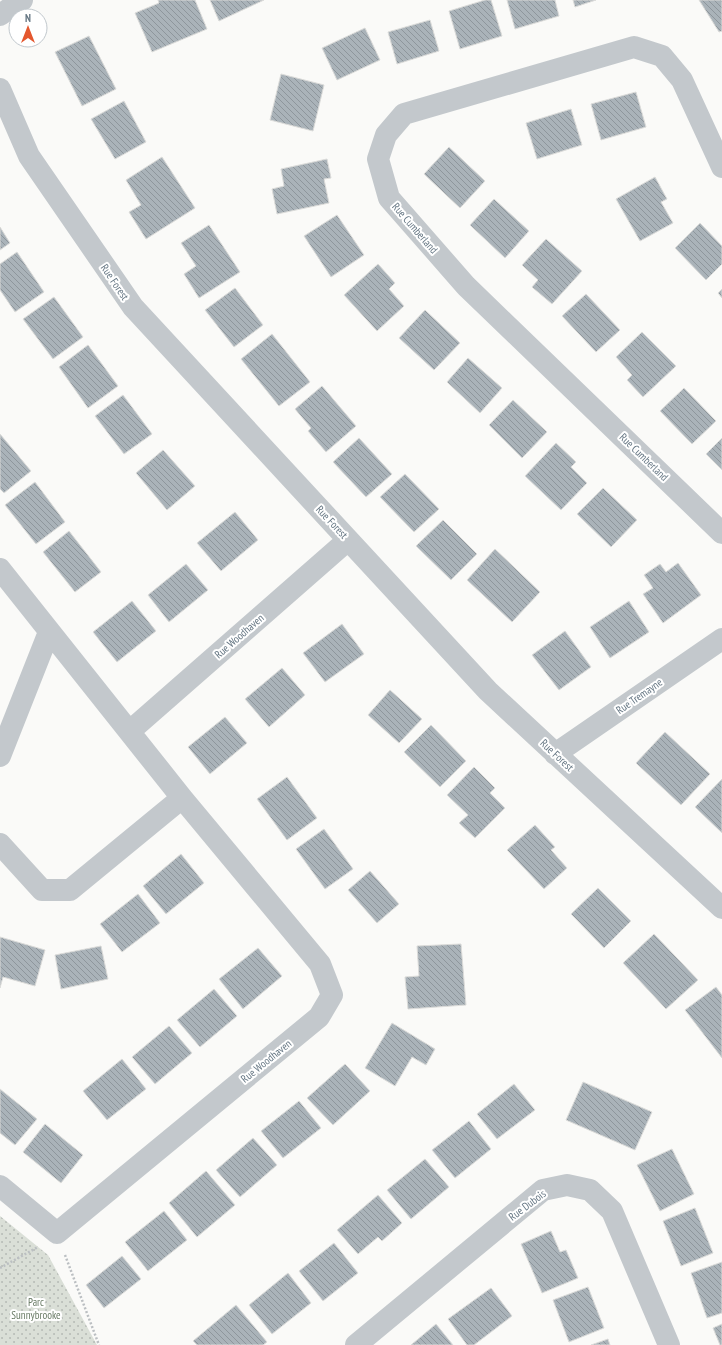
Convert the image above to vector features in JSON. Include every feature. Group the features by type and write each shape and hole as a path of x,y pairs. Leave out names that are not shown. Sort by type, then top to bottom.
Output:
{"street":[{"path":"0,15 22,0"},
{"name":"Rue Cumberland","path":"722,167 682,80 662,56 634,47 404,114 386,135 378,159 389,198 466,286 722,533"},
{"name":"Rue Forest","path":"0,89 29,156 133,307 488,691 722,908"},
{"name":"Rue Woodhaven","path":"130,731 348,540"},
{"name":"Rue Woodhaven","path":"0,570 182,798 320,964 332,995 319,1017 57,1233"},
{"path":"0,756 49,632"},
{"name":"Rue Tremayne","path":"555,754 722,639"},
{"path":"0,844 42,890 70,890 182,798"},
{"name":"Rue Dubois","path":"356,1345 543,1190 567,1185 590,1190 612,1211 669,1345"},
{"path":"0,1186 57,1233"}],"path":[{"path":"0,1268 31,1251 57,1233 99,1345"}],"green space":[{"name":"Parc Sunnybrooke","path":"0,1216 48,1255 97,1345 0,1345"}],"building":[{"path":"158,0 195,0 207,29 152,52 135,13 159,3"},
{"path":"210,0 264,0 219,21"},
{"path":"485,0 491,0 502,36 460,49 449,11"},
{"path":"507,0 555,0 559,16 515,29"},
{"path":"573,0 596,0 575,7"},
{"path":"699,0 722,0 722,31 719,32"},
{"path":"430,20 439,51 397,64 388,32"},
{"path":"365,28 380,60 337,80 322,48"},
{"path":"89,36 116,89 82,106 55,52"},
{"path":"281,74 324,85 313,131 270,120"},
{"path":"636,92 646,127 601,140 591,104"},
{"path":"124,101 146,142 115,159 91,119"},
{"path":"571,109 582,145 537,159 526,123"},
{"path":"449,147 485,181 460,208 424,174"},
{"path":"162,157 195,208 146,239 129,212 141,205 126,180"},
{"path":"327,159 331,178 324,179 329,203 277,214 272,189 284,186 281,169"},
{"path":"655,177 667,199 661,202 673,223 640,241 616,199"},
{"path":"494,199 529,231 505,258 470,225"},
{"path":"337,215 364,255 331,277 304,236"},
{"path":"700,223 722,246 722,264 706,280 675,248"},
{"path":"209,225 240,272 199,298 184,274 196,266 181,243"},
{"path":"0,227 10,243 0,250"},
{"path":"546,239 582,271 552,304 532,287 538,280 522,265"},
{"path":"17,252 44,292 15,312 0,290 0,264"},
{"path":"378,264 395,283 389,289 404,306 377,331 344,295"},
{"path":"235,288 263,325 234,347 205,310"},
{"path":"722,289 722,298 718,293"},
{"path":"586,294 620,330 596,352 562,316"},
{"path":"54,297 83,337 53,359 23,319"},
{"path":"425,310 460,343 434,370 399,338"},
{"path":"642,332 676,366 643,397 627,380 632,375 616,357"},
{"path":"272,334 310,382 279,406 241,359"},
{"path":"88,345 118,386 88,408 59,367"},
{"path":"468,358 502,388 480,413 447,382"},
{"path":"322,386 356,426 326,452 308,431 311,428 295,409"},
{"path":"684,388 716,421 692,444 660,411"},
{"path":"123,395 152,434 124,454 95,416"},
{"path":"513,400 547,432 522,458 489,425"},
{"path":"0,434 31,471 4,493 0,489"},
{"path":"359,438 392,474 366,497 333,462"},
{"path":"722,438 722,470 706,454"},
{"path":"556,443 576,462 571,467 587,483 561,510 525,476"},
{"path":"163,450 195,486 167,510 136,473"},
{"path":"405,474 439,509 414,532 380,497"},
{"path":"35,482 65,522 36,544 5,505"},
{"path":"603,488 637,520 611,547 577,514"},
{"path":"235,512 258,540 221,571 197,543"},
{"path":"443,520 477,554 451,580 416,546"},
{"path":"69,531 101,572 75,592 43,552"},
{"path":"495,549 540,592 512,622 467,580"},
{"path":"678,563 701,595 663,623 643,594 653,588 644,575 660,564 666,572"},
{"path":"186,564 208,590 169,622 148,595"},
{"path":"132,601 156,631 117,662 93,632"},
{"path":"629,601 649,632 610,658 590,627"},
{"path":"342,624 364,654 325,682 303,653"},
{"path":"565,631 591,667 559,690 532,655"},
{"path":"282,668 305,695 269,727 245,699"},
{"path":"390,690 422,719 399,743 368,715"},
{"path":"225,717 247,743 210,774 188,747"},
{"path":"431,725 466,761 440,787 404,752"},
{"path":"665,732 710,774 681,805 636,763"},
{"path":"474,767 495,788 490,793 505,808 475,838 459,823 468,815 447,795"},
{"path":"287,777 317,818 287,840 257,799"},
{"path":"722,779 722,833 695,807"},
{"path":"535,825 555,847 551,850 567,868 544,889 507,850"},
{"path":"324,829 353,869 325,889 296,849"},
{"path":"181,854 204,883 166,914 143,886"},
{"path":"370,871 399,904 377,923 348,890"},
{"path":"598,888 631,921 604,948 571,914"},
{"path":"138,894 160,923 122,952 100,924"},
{"path":"654,934 698,980 666,1009 623,963"},
{"path":"0,937 45,950 35,986 3,977 0,988"},
{"path":"461,944 466,1005 408,1009 405,977 419,976 417,946"},
{"path":"101,946 108,979 61,989 55,955"},
{"path":"258,948 282,976 243,1009 219,979"},
{"path":"716,987 722,995 722,1058 685,1010"},
{"path":"214,989 237,1016 200,1047 177,1020"},
{"path":"392,1023 435,1049 426,1065 412,1057 395,1086 365,1068"},
{"path":"169,1026 192,1053 155,1084 132,1057"},
{"path":"122,1059 146,1089 107,1120 83,1091"},
{"path":"345,1064 370,1091 333,1125 307,1098"},
{"path":"583,1082 652,1112 635,1150 566,1120"},
{"path":"514,1084 535,1110 497,1139 477,1114"},
{"path":"0,1089 37,1119 15,1145 0,1133"},
{"path":"299,1101 321,1128 283,1158 261,1131"},
{"path":"469,1121 491,1149 455,1178 432,1150"},
{"path":"45,1124 83,1155 61,1183 23,1152"},
{"path":"253,1138 277,1165 240,1197 216,1170"},
{"path":"672,1149 694,1194 660,1211 637,1165"},
{"path":"425,1159 449,1187 411,1219 387,1190"},
{"path":"206,1171 235,1205 197,1237 169,1203"},
{"path":"378,1195 402,1223 382,1241 378,1237 358,1254 337,1230"},
{"path":"695,1208 713,1253 681,1266 663,1221"},
{"path":"164,1211 187,1240 148,1271 125,1242"},
{"path":"551,1231 560,1252 566,1250 578,1278 542,1293 521,1244"},
{"path":"334,1243 358,1273 323,1301 299,1271"},
{"path":"122,1256 141,1279 104,1308 86,1285"},
{"path":"722,1262 722,1313 707,1318 691,1273"},
{"path":"288,1273 311,1303 272,1334 249,1305"},
{"path":"588,1287 604,1328 569,1342 553,1300"},
{"path":"491,1288 512,1316 474,1345 467,1345 448,1319"},
{"path":"236,1305 267,1342 263,1345 197,1345 193,1341"},
{"path":"436,1324 453,1345 411,1345"},
{"path":"722,1324 722,1345 720,1345 713,1328"},
{"path":"608,1339 610,1345 591,1345"}]}
